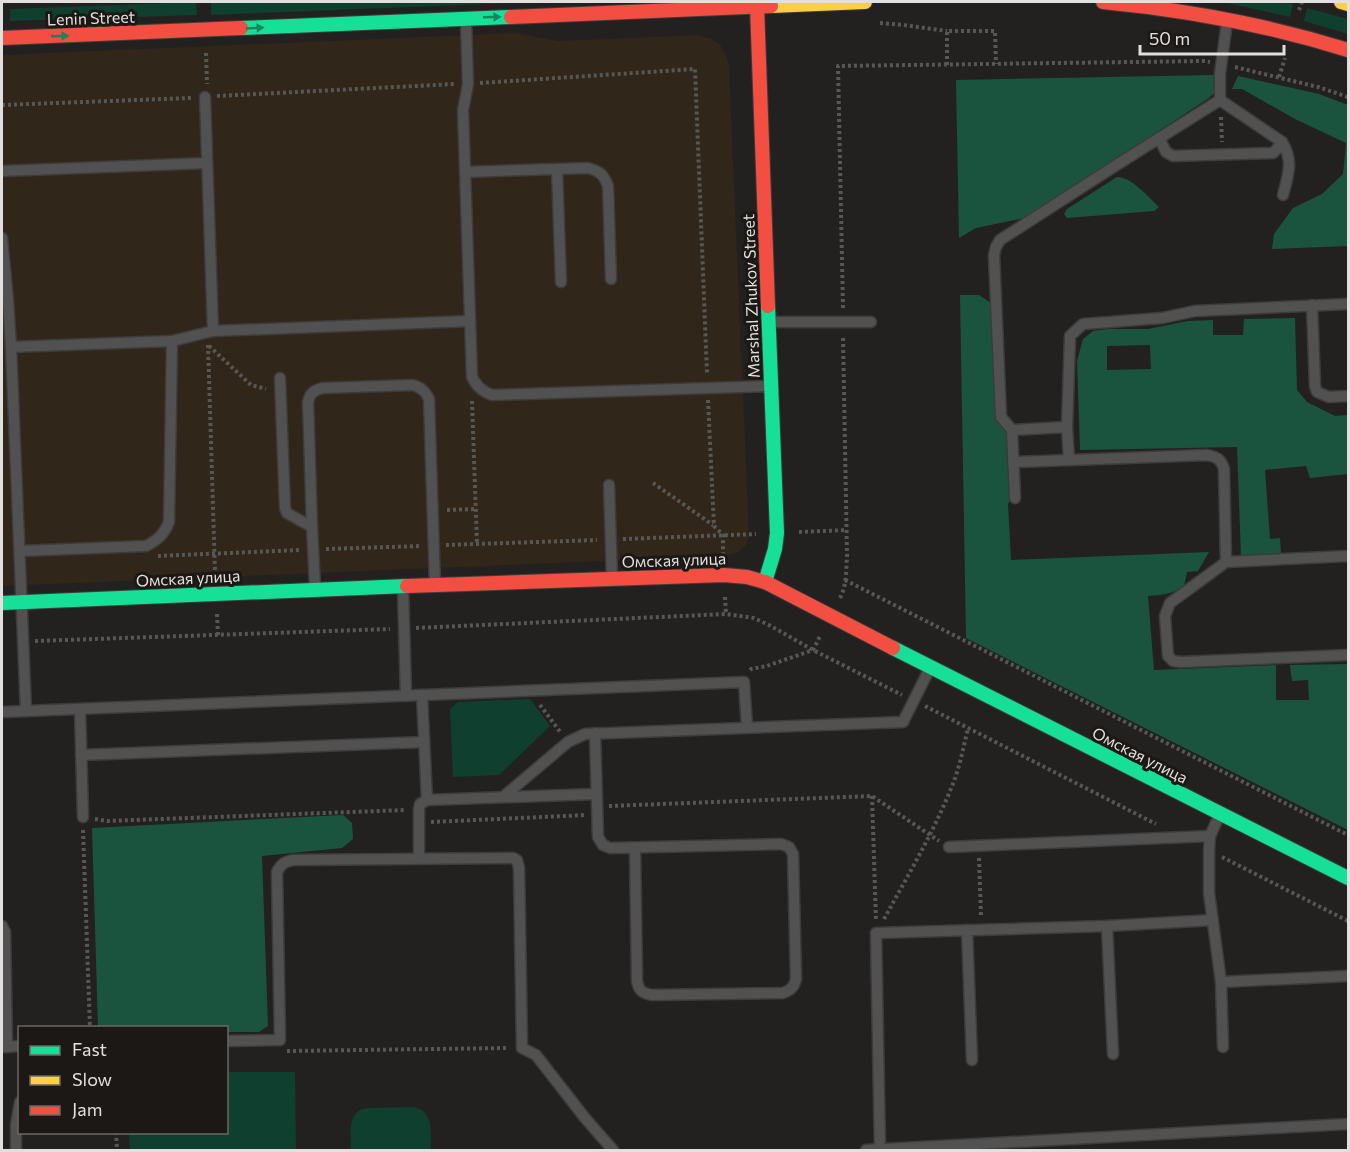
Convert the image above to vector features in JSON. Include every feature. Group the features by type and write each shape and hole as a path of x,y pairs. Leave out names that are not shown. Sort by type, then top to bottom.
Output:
{"main road":[{"name":"Lenin Street","path":"2,38 757,3 865,2"},
{"path":"1103,2 1178,10 1227,19 1348,50"},
{"path":"1341,2 1348,4"},
{"name":"Marshal Zhukov Street","path":"757,3 777,533 775,549 765,582"},
{"name":"Омская улица","path":"2,603 612,578 724,575 747,577 765,582 1348,878"}],"lane":[{"path":"466,18 468,84 463,110 472,377 476,385 492,395 771,386"},
{"path":"1220,100 1221,64 1227,19"},
{"path":"205,97 211,332"},
{"path":"1015,498 1012,430 1001,417 994,255 996,247 1000,240 1220,100"},
{"path":"1220,100 1282,142 1288,152 1290,163 1283,195"},
{"path":"1159,138 1166,152 1173,156 1273,153 1282,142"},
{"path":"2,171 207,163"},
{"path":"465,172 588,168 598,170 605,176 608,186 611,279"},
{"path":"556,169 561,282"},
{"path":"2,238 11,347 26,711"},
{"path":"1069,460 1067,427 1070,336 1083,324 1162,318 1195,311 1348,304"},
{"path":"1312,306 1317,392 1329,397 1348,396"},
{"path":"11,347 172,341 211,332 470,321"},
{"path":"769,322 871,322"},
{"path":"20,551 146,546 156,541 165,532 169,522 172,341"},
{"path":"280,378 285,508 287,513 312,527"},
{"path":"315,589 308,402 309,396 315,390 323,388 414,385 422,388 426,393 429,399 435,585"},
{"path":"1012,430 1067,427"},
{"path":"1013,462 1207,455 1215,457 1221,461 1224,469 1226,562"},
{"path":"609,485 612,578"},
{"path":"1348,556 1226,562 1170,603 1165,616 1168,656 1173,661 1348,655"},
{"path":"403,586 406,696"},
{"path":"503,797 568,742 585,734 903,722 930,667"},
{"path":"2,712 744,682 747,727"},
{"path":"422,695 427,800"},
{"path":"80,709 83,817"},
{"path":"595,733 598,837 603,845 610,848 781,844 789,847 793,854 796,979 794,986 783,993 652,995 643,993 637,981 635,848"},
{"path":"81,755 424,742"},
{"path":"419,858 419,809 420,804 427,800 596,794"},
{"path":"1220,813 1209,836 1209,893 1221,982 1223,1047"},
{"path":"949,847 1209,836"},
{"path":"228,1041 280,1040 277,872 280,865 286,861 513,858 517,860 519,868 522,1048 536,1055 613,1150"},
{"path":"880,1150 876,933 1107,926 1213,920"},
{"path":"2,926 5,932 4,1047"},
{"path":"1107,926 1113,1054"},
{"path":"967,930 972,1060"},
{"path":"1221,982 1348,976"},
{"path":"16,1150 18,1114"},
{"path":"866,1150 1348,1124"}],"path":[{"path":"872,23 947,31 995,31 996,64"},
{"path":"947,31 948,65"},
{"path":"744,682 751,669 767,666 813,650 843,593 845,580 847,555 838,66 1204,61 1309,84 1348,97"},
{"path":"2,105 468,84 695,69 714,526"},
{"path":"211,332 208,345 215,578"},
{"path":"208,345 251,386 281,392"},
{"path":"472,397 477,544"},
{"path":"653,483 714,526 723,535 726,614"},
{"path":"432,510 476,509"},
{"path":"157,556 723,535"},
{"path":"845,580 1348,835"},
{"path":"217,613 218,635"},
{"path":"529,690 568,742"},
{"path":"876,933 951,790 968,728"},
{"path":"872,796 876,933"},
{"path":"418,823 872,796 949,847"},
{"path":"90,1026 83,817 107,821 419,809"},
{"path":"978,845 982,930"},
{"path":"280,1040 280,1046 287,1051 522,1048"},
{"path":"116,1134 117,1150"}],"shaded area":[{"path":"515,33 558,41 697,35 712,39 720,45 726,55 729,66 749,537 746,545 738,552 726,556 2,586 2,55"}],"green space":[{"path":"196,2 197,15 10,21 10,9"},
{"path":"211,2 538,2 211,15"},
{"path":"1222,2 1282,2 1293,4 1290,17"},
{"path":"1307,8 1348,19 1348,34 1304,21"},
{"path":"1214,75 1214,93 1209,98 1032,214 1024,218 976,228 959,238 956,80"},
{"path":"1238,76 1319,94 1348,105 1348,246 1272,249 1274,234 1293,208 1322,194 1343,174 1346,143 1295,119 1242,89 1232,89"},
{"path":"1117,177 1134,184 1159,207 1154,211 1067,218 1064,214 1067,209"},
{"path":"960,295 979,295 991,303 1008,431 1011,560 1209,552 1198,571 1187,572 1184,586 1180,589 1162,595 1148,596 1154,670 1276,665 1276,700 1309,700 1308,680 1292,681 1290,665 1347,664 1348,830 966,638"},
{"path":"1295,318 1297,390 1307,402 1335,416 1348,415 1348,474 1310,478 1306,466 1265,470 1270,539 1280,538 1281,554 1241,556 1237,447 1080,450 1077,361 1083,339 1093,331 1148,329 1188,321 1213,320 1213,335 1243,335 1244,319","holes":["1150,345 1151,369 1107,370 1107,346"]},
{"path":"530,699 550,726 499,775 453,777 450,709 458,702"},
{"path":"343,815 352,823 353,839 342,848 262,856 268,1026 259,1032 228,1032 228,1026 98,1026 92,828"},
{"path":"228,1072 295,1072 296,1150 130,1150 129,1134 228,1134"},
{"path":"413,1107 420,1109 428,1118 431,1150 351,1150 351,1124 360,1110"}],"traffic: fast":[{"path":"241,28 511,17"},
{"path":"765,582 775,549 777,533 768,306"},
{"path":"2,603 407,586"},
{"path":"893,648 1348,878"}],"traffic: slow":[{"path":"771,6 865,2"},
{"path":"1341,2 1348,4"}],"traffic: jam":[{"path":"1103,2 1165,9 1227,20 1288,33 1348,50"},
{"path":"757,6 768,306"},
{"path":"511,17 771,6"},
{"path":"2,38 241,28"},
{"path":"407,586 724,575 747,577 765,582 893,648"}]}
